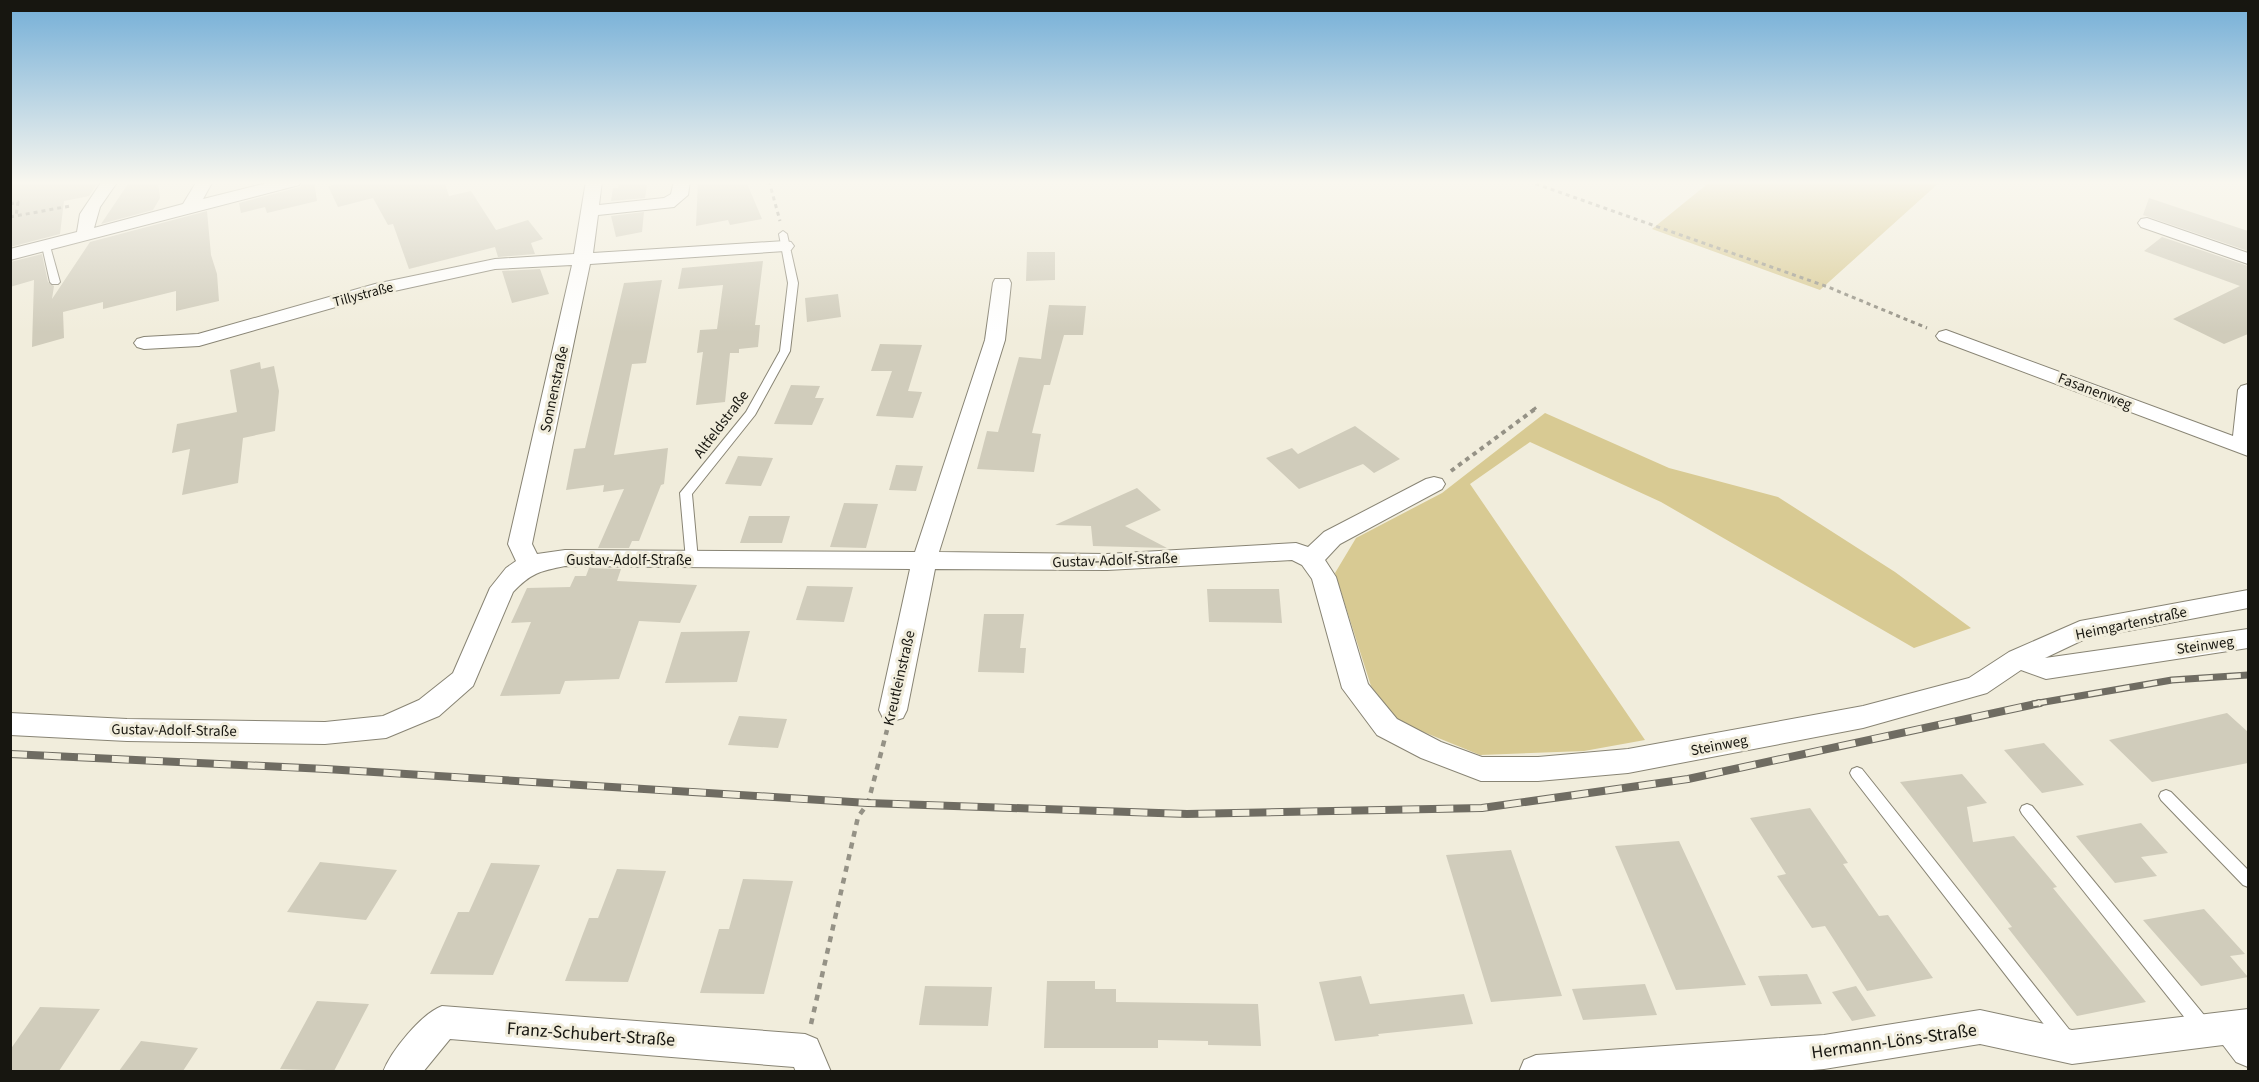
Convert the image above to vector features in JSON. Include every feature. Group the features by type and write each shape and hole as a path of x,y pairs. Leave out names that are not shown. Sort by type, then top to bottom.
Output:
{"street":[{"path":"85,231 87,236"},
{"path":"10,255 104,231"},
{"name":"Sonnenstraße","path":"530,564 520,544 584,256 586,231"},
{"path":"2171,231 2248,259"},
{"name":"Tillystraße","path":"144,343 199,340 382,288 495,264 784,240"},
{"name":"Kreutleinstraße","path":"892,710 924,561 995,340 1002,283"},
{"name":"Fasanenweg","path":"1946,336 2246,448 2248,390"},
{"path":"1303,555 1434,484"},
{"name":"Gustav-Adolf-Straße","path":"10,724 127,730 326,733 386,727 429,708 464,679 502,588 514,574 530,564 565,558 1107,562 1303,555"},
{"name":"Steinweg","path":"1303,555 1324,577 1356,688 1387,727 1431,750 1481,769 1538,770 1628,762 1863,717 1977,686 2018,659 2046,669 2248,639"},
{"name":"Heimgartenstraße","path":"2018,659 2080,631 2245,604"},
{"name":"Franz-Schubert-Straße","path":"400,1071 442,1022 809,1061"},
{"name":"Hermann-Löns-Straße","path":"1536,1071 1824,1052 1980,1027 2072,1047 2233,1033"}],"lane":[{"name":"Altfeldstraße","path":"692,560 686,493 751,413 785,351 794,283 784,240"},
{"path":"46,246 55,282"},
{"path":"1857,773 2072,1047"},
{"path":"2166,796 2248,880"},
{"path":"2027,810 2233,1033"}],"path":[{"path":"782,231 784,240"},
{"path":"1671,231 1828,287 1946,336"},
{"path":"1434,484 1539,406"},
{"name":"Kreutleinstraße","path":"809,1061 858,817 868,803 892,710"}],"shaded area":[{"path":"1659,231 1885,231 1820,290"},
{"path":"1545,413 1669,468 1778,497 1895,572 1971,628 1914,648 1661,502 1530,442 1470,484 1645,740 1584,751 1480,755 1399,722 1371,686 1335,573 1356,538 1442,493"}],"building":[{"path":"10,231 60,231 60,234 10,247"},
{"path":"130,231 209,231 211,255 217,274 219,301 176,311 176,291 103,309 103,302 63,312 64,338 32,347 34,280 10,287 10,262 42,254 48,282 54,286 52,299 90,242"},
{"path":"396,231 537,231 543,239 531,243 535,254 498,257 495,247 409,269"},
{"path":"615,231 642,231 642,232 616,237"},
{"path":"2191,231 2248,231 2248,251"},
{"path":"2162,237 2248,266 2248,334 2224,344 2173,319 2240,286 2144,251"},
{"path":"1027,252 1055,252 1055,280 1026,281"},
{"path":"763,261 755,325 760,325 758,347 739,349 739,353 730,353 725,402 696,405 703,352 697,353 700,330 717,329 723,285 678,289 682,268"},
{"path":"540,269 549,294 512,303 502,271"},
{"path":"662,280 646,363 632,364 614,455 668,448 664,484 661,485 639,541 632,541 629,548 598,548 624,489 603,492 604,485 566,490 574,449 585,448 624,283"},
{"path":"838,294 841,317 807,322 805,298"},
{"path":"1049,305 1086,306 1083,335 1064,335 1050,385 1044,385 1032,433 1041,434 1034,472 977,469 987,431 998,432 1019,357 1041,359"},
{"path":"880,344 922,345 908,391 922,392 913,418 876,416 892,371 871,371"},
{"path":"260,362 261,369 274,366 279,391 275,431 243,438 238,483 182,495 190,449 172,453 177,424 237,412 230,370"},
{"path":"791,385 820,386 815,398 824,398 812,425 774,424"},
{"path":"1355,426 1400,459 1374,473 1363,464 1299,489 1266,458 1292,448 1298,454"},
{"path":"738,456 773,458 761,486 725,484"},
{"path":"896,465 923,466 916,491 889,490"},
{"path":"1137,488 1161,510 1125,526 1167,548 1093,546 1091,526 1055,525"},
{"path":"844,503 878,504 866,548 830,547"},
{"path":"749,516 790,516 782,543 740,543"},
{"path":"589,568 621,569 617,581 697,585 680,623 639,621 619,679 565,681 560,694 500,696 531,622 511,623 527,588 570,587 575,576 586,576"},
{"path":"807,586 853,587 844,622 796,620"},
{"path":"1207,589 1279,589 1282,623 1209,622"},
{"path":"984,614 1024,614 1020,648 1026,648 1024,673 978,672"},
{"path":"750,631 737,682 665,683 681,632"},
{"path":"2227,713 2248,732 2248,763 2152,782 2109,740"},
{"path":"739,716 787,719 778,748 728,745"},
{"path":"2044,743 2084,785 2042,793 2004,750"},
{"path":"1962,774 1987,803 1967,807 1973,842 2014,836 2057,887 2053,888 2146,1002 2077,1016 2008,928 2012,927 1900,782"},
{"path":"1810,808 1848,863 1843,864 1879,916 1888,915 1933,978 1867,991 1825,926 1812,928 1777,876 1786,874 1750,818"},
{"path":"2141,823 2168,853 2141,857 2157,876 2115,883 2076,836"},
{"path":"1679,841 1746,985 1676,990 1615,846"},
{"path":"1511,850 1562,996 1491,1002 1446,855"},
{"path":"320,862 397,870 366,920 287,912"},
{"path":"491,863 540,865 493,975 430,974 458,912 469,912"},
{"path":"617,869 666,871 628,982 565,981 589,918 598,918"},
{"path":"743,879 793,881 764,994 700,993 719,929 729,929"},
{"path":"2204,909 2245,954 2230,956 2248,977 2201,986 2143,920"},
{"path":"1807,974 1822,1004 1771,1006 1758,976"},
{"path":"1361,976 1370,1004 1464,994 1473,1024 1335,1041 1319,982"},
{"path":"1047,981 1095,981 1095,989 1116,989 1116,1002 1258,1004 1261,1046 1208,1045 1208,1041 1158,1040 1158,1048 1044,1048"},
{"path":"1645,984 1657,1015 1583,1020 1572,989"},
{"path":"925,986 992,987 988,1026 919,1025"},
{"path":"1856,986 1876,1016 1852,1021 1832,992"},
{"path":"317,1001 369,1004 334,1071 280,1069"},
{"path":"40,1007 100,1009 59,1071 10,1071 10,1050"},
{"path":"141,1041 198,1048 183,1071 119,1071"}],"railway":[{"path":"2033,704 2172,680 2248,675"},
{"path":"10,754 326,769 868,803 1187,814 1482,808 1688,779 2040,703"}]}
